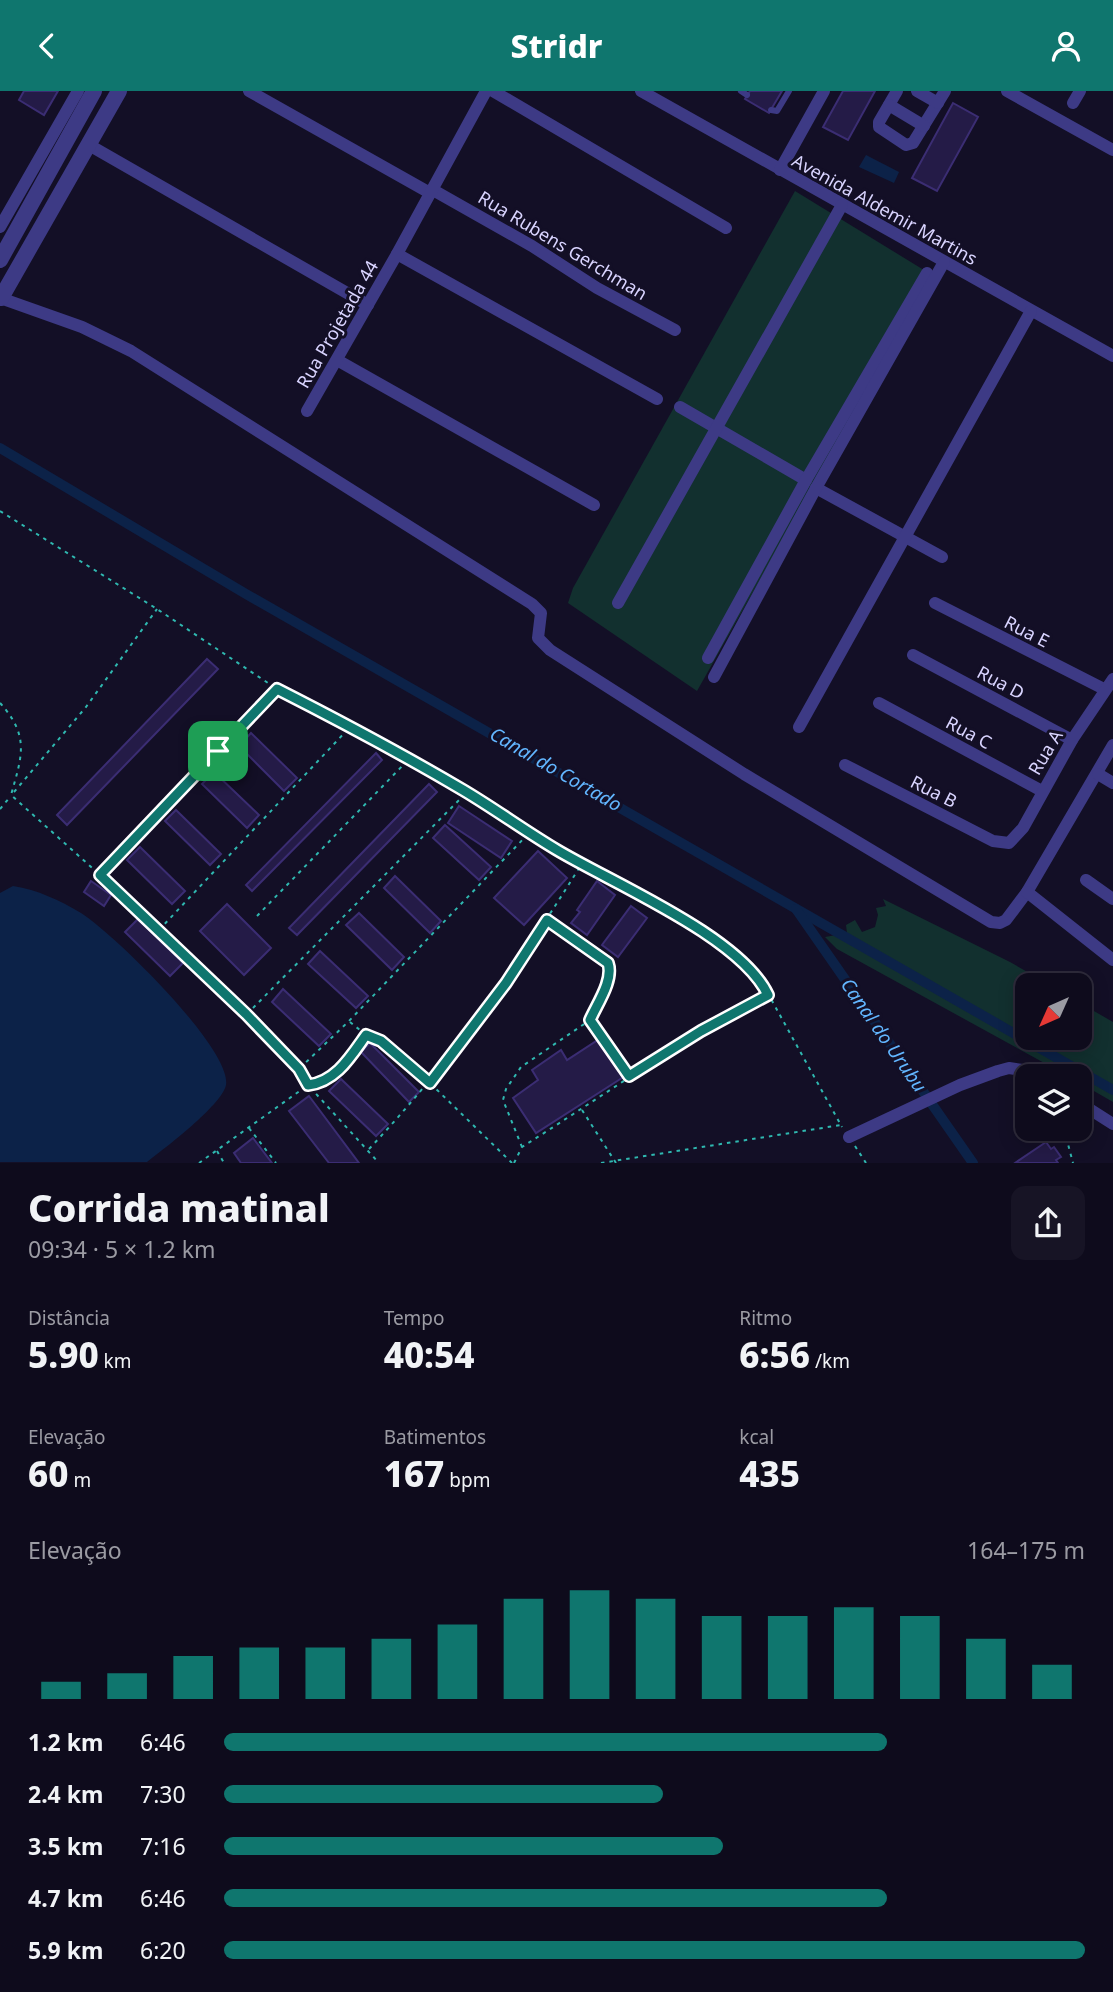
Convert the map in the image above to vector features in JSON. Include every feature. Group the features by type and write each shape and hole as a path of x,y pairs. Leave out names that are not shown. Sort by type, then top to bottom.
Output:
{"street":[{"path":"0,227 78,91"},
{"path":"0,260 94,91"},
{"path":"119,91 1,298 94,333 167,373 533,604 541,613 538,638 550,650 744,774 984,918 1000,923 1011,914 1027,892 1113,745"},
{"name":"Rua Rubens Gerchman","path":"249,91 532,246 604,293 675,330"},
{"name":"Rua Projetada 44","path":"307,411 397,254 485,91"},
{"path":"493,91 726,228"},
{"name":"Avenida Aldemir Martins","path":"641,91 1113,356"},
{"path":"780,170 824,91"},
{"path":"897,91 879,122 879,127 906,145 913,143 946,91"},
{"path":"917,91 938,103"},
{"path":"1007,91 1113,149"},
{"path":"889,105 924,126"},
{"path":"89,145 368,305"},
{"path":"618,603 842,205"},
{"path":"397,254 657,399"},
{"path":"708,658 944,262"},
{"path":"714,677 811,484 927,273"},
{"path":"799,727 1031,311"},
{"path":"337,359 594,505"},
{"path":"680,407 942,557"},
{"name":"Rua E","path":"935,603 1104,689"},
{"name":"Rua D","path":"913,655 1072,740"},
{"name":"Rua A","path":"1009,843 1023,828 1072,740 1113,679"},
{"name":"Rua C","path":"879,703 1042,791"},
{"name":"Rua B","path":"845,765 993,841 1009,843"},
{"path":"1098,774 1113,783"},
{"path":"1086,880 1113,899"},
{"path":"1027,892 1113,960"},
{"path":"849,1137 960,1085 1009,1068 1015,1069"},
{"path":"1092,1111 1113,1124"}],"lane":[{"path":"771,110 777,111 789,91"}],"path":[{"path":"0,511 157,609 277,689 409,759 582,865 701,930 735,954 754,972 841,1125 866,1163"},
{"path":"0,809 86,707 157,609"},
{"path":"100,875 277,689"},
{"path":"0,703 15,723 22,740 23,754 12,795"},
{"path":"159,930 350,726"},
{"path":"257,916 409,759"},
{"path":"246,1014 466,792"},
{"path":"12,795 246,1014 299,1069 308,1085 379,1163"},
{"path":"299,1069 349,1021 528,833"},
{"path":"369,1149 430,1083 506,983 582,865"},
{"path":"522,1147 503,1100 510,1080 521,1067 590,1020 610,970 608,963 547,920"},
{"path":"349,1021 366,1035 381,1041 430,1083 513,1163 522,1147 629,1076 701,1031 768,995"},
{"path":"590,1020 629,1076"},
{"path":"198,1163 308,1085 328,1080 338,1072 366,1035"},
{"path":"581,1110 616,1161"},
{"path":"601,1163 841,1125"},
{"path":"249,1128 276,1163"},
{"path":"1067,1141 1073,1163"},
{"path":"216,1151 224,1163"},
{"path":"628,1158 631,1163"}],"green space":[{"path":"795,191 932,275 697,691 568,603 573,588"},
{"path":"883,899 1029,973 1015,973 1015,1047 837,949 825,937 847,933 846,925 855,920 862,932 875,927 878,915 876,908 886,906"},
{"path":"1092,1010 1113,1022 1113,1102 1092,1090 1092,1064 1046,1064 1021,1050 1092,1050"}],"water":[{"path":"866,155 899,172 894,183 859,167"},
{"path":"13,886 31,890 81,913 118,943 191,1020 223,1068 226,1085 214,1104 147,1162 0,1162 0,893"}],"building":[{"path":"24,91 58,91 44,115 19,100"},
{"path":"750,91 782,91 769,113 745,99"},
{"path":"843,91 875,91 848,140 823,127"},
{"path":"953,103 978,117 937,191 912,178"},
{"path":"207,659 218,669 67,825 57,815"},
{"path":"251,733 297,778 284,791 239,746"},
{"path":"376,753 382,760 252,891 246,885"},
{"path":"214,772 259,815 247,828 202,784"},
{"path":"429,784 437,792 297,935 289,928"},
{"path":"459,806 512,841 501,858 448,823"},
{"path":"176,810 221,854 210,865 165,821"},
{"path":"445,825 491,867 479,880 433,838"},
{"path":"140,847 185,891 172,904 127,860"},
{"path":"538,851 567,878 524,925 494,898"},
{"path":"395,876 441,921 430,933 384,888"},
{"path":"91,881 111,895 104,906 84,892"},
{"path":"597,881 615,895 587,935 571,923"},
{"path":"227,904 271,948 244,975 200,931"},
{"path":"631,906 647,918 618,957 602,945"},
{"path":"359,913 404,957 392,970 346,925"},
{"path":"138,919 183,963 170,976 125,932"},
{"path":"320,951 368,996 356,1008 308,964"},
{"path":"283,989 331,1034 319,1046 272,1002"},
{"path":"601,1038 625,1076 536,1133 513,1098 538,1080 532,1070 561,1050 567,1060"},
{"path":"370,1043 419,1092 409,1102 361,1052"},
{"path":"341,1079 388,1124 376,1136 329,1091"},
{"path":"309,1096 359,1163 329,1163 289,1111"},
{"path":"253,1138 272,1163 241,1163 234,1153"},
{"path":"1046,1142 1051,1149 1054,1147 1061,1157 1056,1160 1058,1163 1015,1163"}],"waterway":[{"name":"Canal do Cortado","path":"0,448 246,594 1113,1090"},
{"name":"Canal do Urubu","path":"796,909 973,1163"}],"route":[{"path":"277,689 409,759 582,865 701,930 735,954 754,972 768,995 701,1031 629,1076 590,1020 608,978 608,963 547,920 506,983 430,1083 381,1041 366,1035 338,1072 328,1080 308,1085 299,1069 246,1014 100,875 218,751 277,689"}]}
